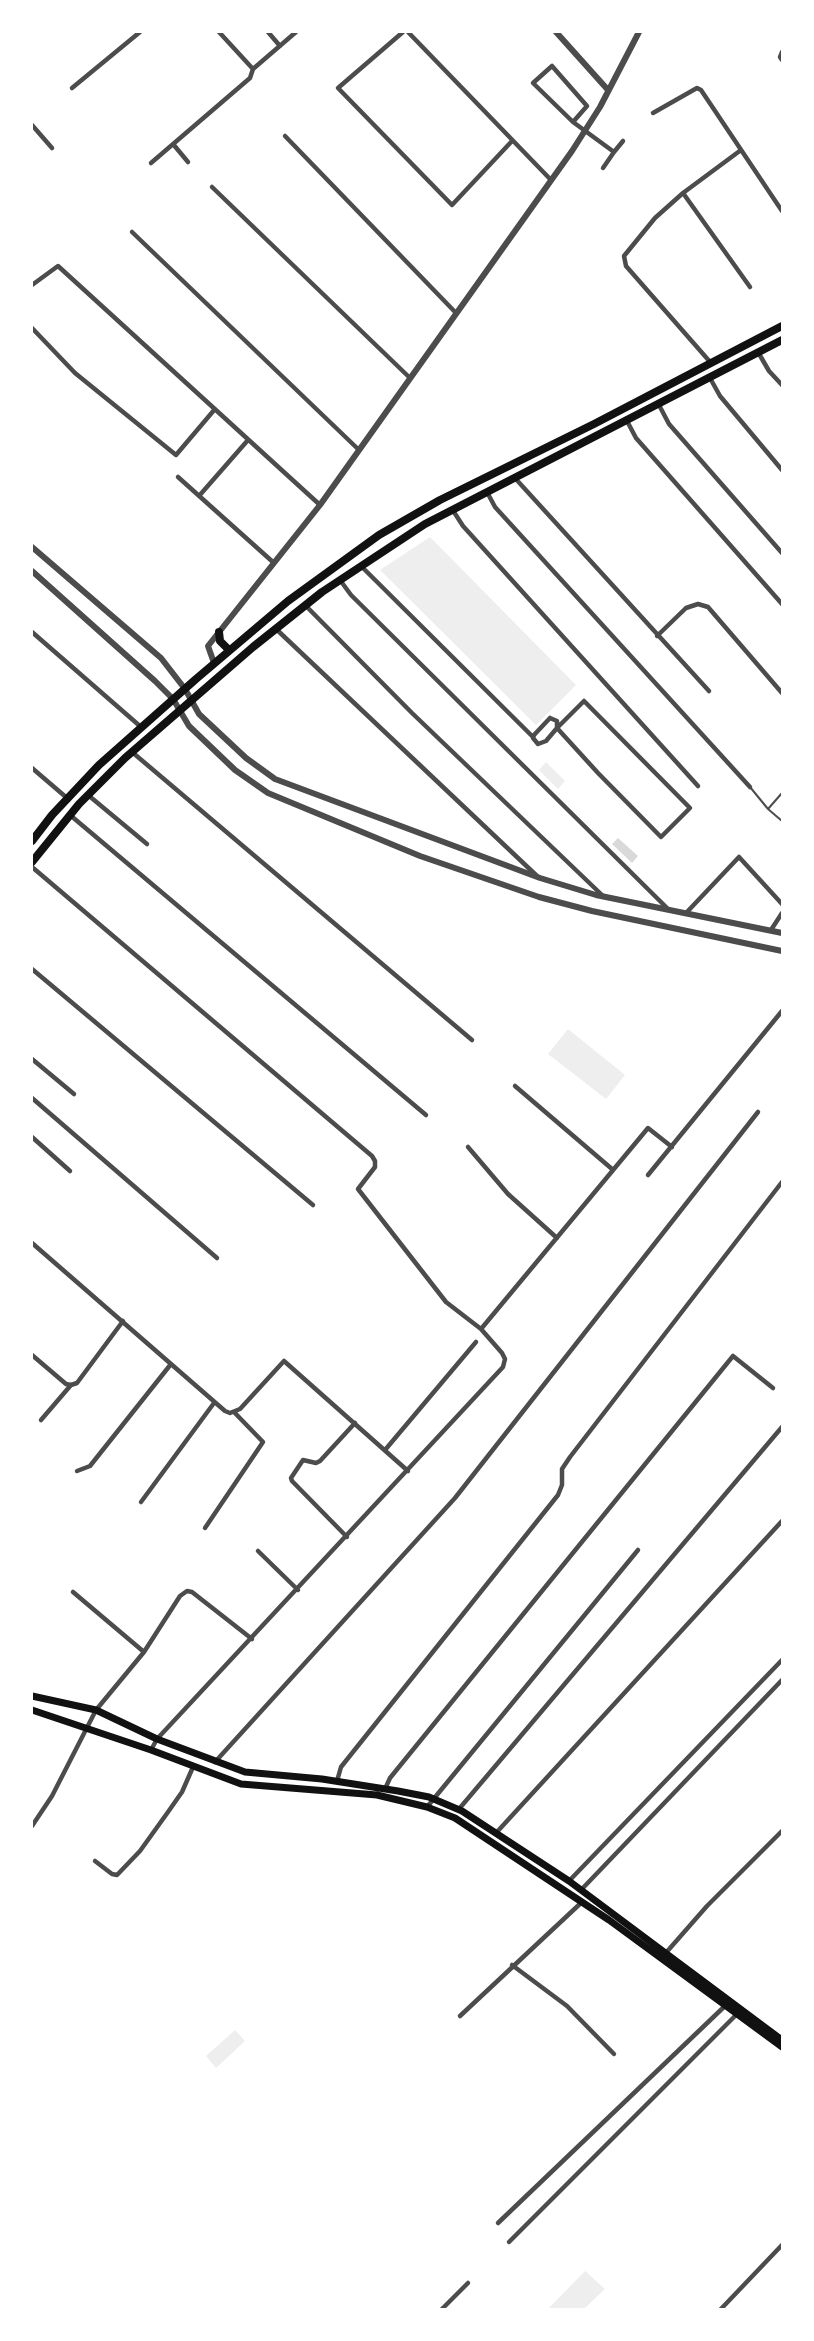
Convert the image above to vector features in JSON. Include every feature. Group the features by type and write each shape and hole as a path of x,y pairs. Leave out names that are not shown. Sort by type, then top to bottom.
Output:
{"main road":[{"path":"32,841 67,798 141,727 288,601 379,535 440,500 783,326"},
{"path":"32,862 88,795 132,752 275,628 340,580 406,535 486,491 627,422 783,340"},
{"path":"219,632 220,641 229,650"},
{"path":"32,1696 96,1710 157,1739 245,1772 336,1781 434,1799 459,1809 496,1833 569,1881 580,1890 585,1898"},
{"path":"32,1710 152,1750 241,1784 377,1795 427,1807 455,1818 585,1898 740,2012 783,2048"},
{"path":"740,2012 783,2040"}],"street":[{"path":"72,88 140,32"},
{"path":"219,32 253,69"},
{"path":"268,32 280,45"},
{"path":"151,162 250,78 253,69 296,32"},
{"path":"403,32 338,88 452,205 512,141"},
{"path":"408,32 551,180"},
{"path":"556,32 608,90"},
{"path":"214,663 208,646 320,505 551,180 585,130 639,32"},
{"path":"783,52 780,57 783,60"},
{"path":"573,122 587,106 552,66 533,83 573,122 614,152"},
{"path":"653,113 697,88 701,90 783,211"},
{"path":"32,125 52,148"},
{"path":"285,136 456,313"},
{"path":"603,168 623,141"},
{"path":"173,144 188,162"},
{"path":"711,363 626,266 624,256 655,218 683,193 741,150"},
{"path":"212,187 410,378"},
{"path":"683,193 750,287"},
{"path":"132,232 359,450"},
{"path":"32,285 58,266 320,505"},
{"path":"32,328 75,373 176,455 215,409"},
{"path":"758,352 769,371 783,386"},
{"path":"710,378 720,396 783,470"},
{"path":"659,405 669,424 783,553"},
{"path":"627,422 636,438 783,604"},
{"path":"199,496 248,440"},
{"path":"178,477 274,563"},
{"path":"514,477 709,691"},
{"path":"486,491 495,507 750,788"},
{"path":"453,509 463,526 698,786"},
{"path":"32,547 161,658 185,689 199,714 246,758 275,779 540,878 603,896 783,933"},
{"path":"361,566 538,744 541,744 557,728 584,701 690,808 661,837 557,728 556,721 550,718 533,737"},
{"path":"32,571 173,699 178,711 189,726 236,770 268,793 420,856 539,897 783,951"},
{"path":"340,580 351,596 667,908"},
{"path":"657,636 686,609 698,604 708,607 783,693"},
{"path":"305,605 412,713 603,896"},
{"path":"275,628 540,878"},
{"path":"32,632 141,727"},
{"path":"132,752 472,1040"},
{"path":"32,768 67,798"},
{"path":"88,795 147,844"},
{"path":"70,815 426,1115"},
{"path":"687,912 739,857 783,904"},
{"path":"32,867 372,1156 375,1167 358,1189 446,1302 481,1329 505,1359 503,1367 157,1739 152,1750"},
{"path":"771,930 783,913"},
{"path":"32,969 313,1205"},
{"path":"648,1175 783,1011"},
{"path":"32,1059 74,1094"},
{"path":"515,1086 612,1169"},
{"path":"32,1098 217,1258"},
{"path":"215,1762 455,1498 759,1112"},
{"path":"481,1329 648,1128 672,1147"},
{"path":"32,1137 70,1171"},
{"path":"468,1147 507,1194 557,1238"},
{"path":"336,1781 341,1767 558,1495 562,1485 562,1470 570,1457 783,1182"},
{"path":"32,1243 225,1412 234,1412 284,1361 408,1471"},
{"path":"41,1420 71,1385 77,1383 123,1322"},
{"path":"385,1450 476,1342"},
{"path":"32,1355 66,1384 71,1385"},
{"path":"385,1789 390,1778 733,1356 773,1388"},
{"path":"76,1471 90,1466 171,1364"},
{"path":"141,1502 214,1403"},
{"path":"205,1528 263,1442 234,1412"},
{"path":"347,1537 291,1478 303,1460 320,1461 355,1423"},
{"path":"459,1809 783,1427"},
{"path":"496,1833 783,1521"},
{"path":"427,1807 638,1550"},
{"path":"258,1551 298,1590"},
{"path":"32,1826 52,1796 96,1710 144,1652 180,1596 188,1591 252,1639"},
{"path":"73,1592 144,1652"},
{"path":"569,1881 783,1660"},
{"path":"580,1890 783,1680"},
{"path":"95,1861 112,1874 117,1875 140,1851 168,1812 182,1792 193,1767"},
{"path":"663,1956 707,1906 783,1831"},
{"path":"582,1866 593,1876"},
{"path":"460,2016 585,1898"},
{"path":"512,1965 567,2006 614,2054"},
{"path":"498,2223 728,2003"},
{"path":"509,2242 740,2012"},
{"path":"720,2310 783,2245"},
{"path":"441,2310 468,2283"}],"lane":[{"path":"750,788 768,810 783,821"},
{"path":"768,810 783,793"}],"shaded area":[{"path":"430,537 576,685 536,725 380,570"},
{"path":"546,762 565,781 558,789 539,770"},
{"path":"618,838 638,856 632,863 612,844"},
{"path":"568,1029 625,1075 606,1099 548,1054"},
{"path":"235,2030 245,2041 216,2068 206,2056"},
{"path":"585,2271 605,2289 584,2309 548,2309"}]}
